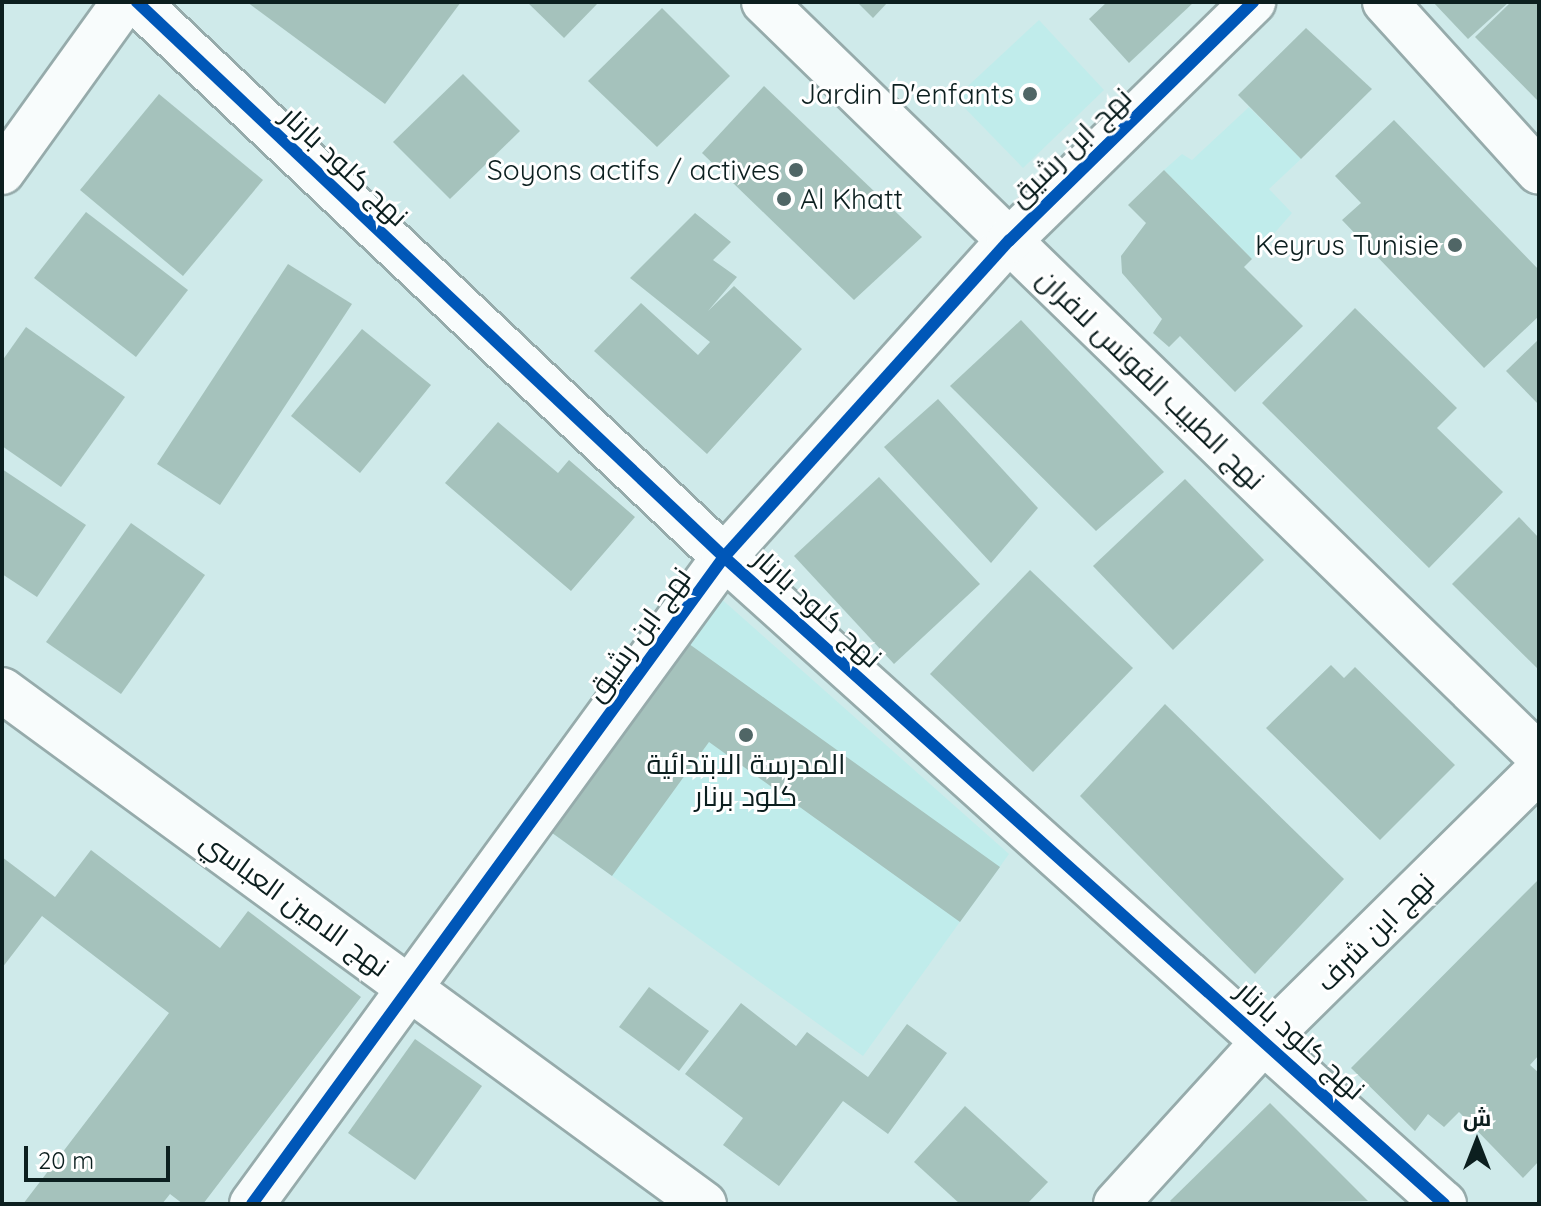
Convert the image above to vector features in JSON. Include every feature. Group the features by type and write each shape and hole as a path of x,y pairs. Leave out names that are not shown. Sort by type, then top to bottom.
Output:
{"street":[{"path":"2,172 124,2"},
{"name":"نهج كلود بارنار","path":"137,2 724,557 1266,1039 1444,1204"},
{"name":"نهج الطبيب الفونس لافران","path":"764,2 1539,756"},
{"name":"نهج ابن رشيق","path":"252,1204 724,557 1009,241 1253,2"},
{"path":"1385,2 1539,172"},
{"name":"نهج الامين العباسي","path":"2,690 704,1204"},
{"name":"نهج ابن شرف","path":"1116,1204 1266,1039 1539,770"}],"shaded area":[{"name":"Jardin D'enfants","path":"1039,20 1104,90 1023,168 955,98"},
{"path":"1249,107 1301,159 1269,189 1292,213 1252,259 1164,170 1182,154 1192,160"},
{"name":"المدرسة الابتدائية كلود برنار","path":"718,596 1009,854 863,1056 548,830"}],"building":[{"path":"247,2 461,2 385,104"},
{"path":"527,2 599,2 564,38"},
{"path":"857,2 888,2 873,18"},
{"path":"1107,2 1194,2 1129,63 1089,19"},
{"path":"1433,2 1509,2 1468,39"},
{"path":"1511,2 1539,2 1539,102 1475,37"},
{"path":"662,8 730,76 657,147 588,81"},
{"path":"1306,28 1372,89 1301,159 1238,95"},
{"path":"463,74 520,131 450,199 393,142"},
{"path":"764,86 922,237 854,300 702,153"},
{"path":"159,94 263,180 183,276 80,190"},
{"path":"1394,120 1539,270 1539,316 1484,368 1342,220 1361,203 1335,176"},
{"path":"1164,170 1252,259 1244,267 1303,326 1235,392 1180,336 1169,347 1153,333 1162,319 1122,273 1121,256 1146,223 1128,205"},
{"path":"86,212 188,290 136,357 34,278"},
{"path":"695,213 731,242 713,260 737,277 708,311 734,286 802,349 707,454 594,351 641,303 698,355 710,342 630,278"},
{"path":"288,264 352,304 220,505 157,464"},
{"path":"1355,308 1457,408 1437,428 1503,492 1429,568 1262,403"},
{"path":"1021,320 1164,472 1096,531 950,386"},
{"path":"26,327 125,397 61,487 2,446 2,361"},
{"path":"362,329 431,385 360,473 291,416"},
{"path":"1539,339 1539,405 1506,371"},
{"path":"938,399 1038,508 991,563 884,447"},
{"path":"498,422 558,473 569,460 635,517 571,591 445,483"},
{"path":"2,469 86,525 37,597 2,574"},
{"path":"879,477 980,584 894,664 794,556"},
{"path":"1185,479 1264,560 1173,650 1093,566"},
{"path":"1519,517 1539,538 1539,670 1452,584"},
{"path":"131,523 205,575 121,694 46,642"},
{"path":"1030,570 1133,668 1033,772 930,674"},
{"path":"685,641 1000,867 960,922 709,742 612,876 548,830"},
{"path":"1331,665 1344,678 1355,667 1455,765 1380,840 1266,728"},
{"path":"1165,704 1344,879 1255,974 1080,796"},
{"path":"91,850 220,948 248,911 361,997 203,1204 183,1204 170,1194 162,1204 23,1204 169,1013 42,916 2,968 2,857 55,897"},
{"path":"1539,879 1539,1055 1530,1065 1539,1073 1539,1161 1523,1178 1459,1112 1444,1127 1428,1114 1415,1131 1351,1068"},
{"path":"649,987 709,1031 679,1071 619,1027"},
{"path":"741,1003 796,1046 807,1032 868,1077 907,1024 947,1053 888,1134 843,1101 779,1186 723,1145 743,1118 685,1074"},
{"path":"415,1039 482,1086 415,1180 348,1133"},
{"path":"1270,1103 1368,1201 1173,1204 1170,1201"},
{"path":"965,1106 1048,1182 1027,1204 960,1204 914,1162"}],"cycle path":[{"path":"137,2 724,557 1444,1204"},
{"path":"252,1204 724,557 1009,241 1253,2"}],"place":[{"name":"Jardin D'enfants","path":"1030,94"},
{"name":"Soyons actifs / actives","path":"796,170"},
{"name":"Al Khatt","path":"784,199"},
{"name":"Keyrus Tunisie","path":"1455,245"},
{"name":"المدرسة الابتدائية كلود برنار","path":"746,735"}]}
